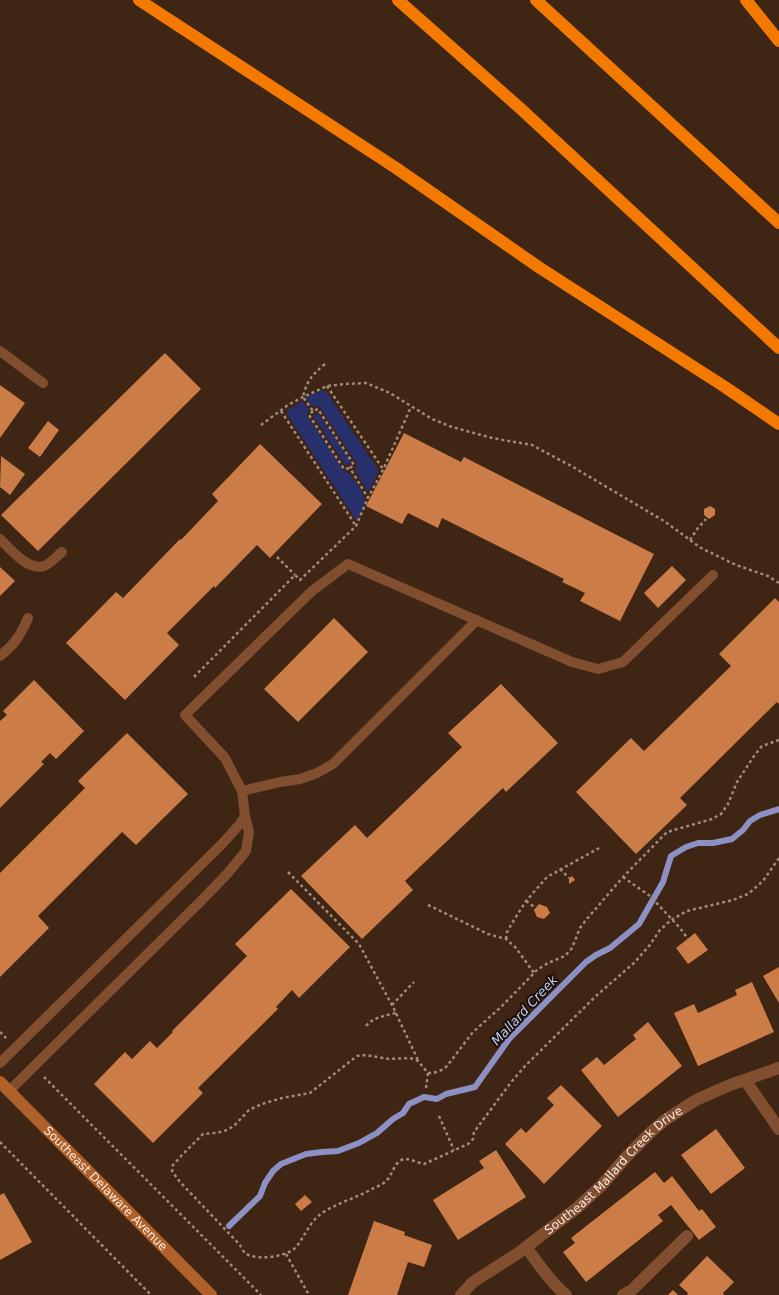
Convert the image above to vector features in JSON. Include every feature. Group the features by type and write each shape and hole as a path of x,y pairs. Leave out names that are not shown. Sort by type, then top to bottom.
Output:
{"highway":[{"path":"140,0 396,168 540,268 725,387 779,424"},
{"path":"398,0 532,120 779,348"},
{"path":"536,0 779,223"},
{"path":"746,0 779,41"}],"main road":[{"name":"Southeast Delaware Avenue","path":"0,1082 210,1295"}],"street":[{"name":"Southeast Mallard Creek Drive","path":"461,1295 473,1282 517,1254 576,1208 602,1185 628,1155 665,1120 696,1100 730,1085 779,1068"},
{"path":"745,1080 779,1129"},
{"path":"623,1295 632,1290 687,1236"},
{"path":"526,1247 559,1290 566,1295"}],"lane":[{"path":"0,351 43,383"},
{"path":"0,539 17,556 32,566 44,566 62,552"},
{"path":"9,1091 227,874 246,851 249,832 245,816 242,791 225,758 185,715 312,591 348,564 572,662 598,669 623,662 713,575"},
{"path":"0,656 13,645 28,618"},
{"path":"242,791 300,779 317,773 333,764 477,620"},
{"path":"0,1063 222,844 240,824 245,816"}],"path":[{"path":"303,397 310,378 325,364"},
{"path":"261,426 303,397 327,386 366,383 390,393 410,407 432,419 472,434 532,446 573,467 664,521 717,557 768,576 779,583"},
{"path":"327,386 383,470"},
{"path":"303,397 313,411"},
{"path":"278,557 300,580 356,526 368,498 383,470 410,407"},
{"path":"318,409 354,465 350,468 344,469 309,415 313,411 318,409"},
{"path":"281,411 356,526"},
{"path":"350,468 368,498"},
{"path":"690,540 706,519"},
{"path":"194,677 295,575"},
{"path":"428,1073 435,1073 447,1066 473,1032 501,1007 534,973 548,963 565,956 572,948 575,937 583,924 623,877 667,832 712,819 721,814 728,804 737,782 754,756 762,746 779,740"},
{"path":"506,939 507,932 526,901 547,877 601,847"},
{"path":"418,1061 410,1058 389,1059 366,1055 357,1056 310,1093 282,1098 262,1104 249,1110 234,1126 227,1130 217,1133 204,1134 173,1165 172,1171 180,1182 240,1245 244,1252 253,1257 262,1258 286,1254 293,1249 310,1224 317,1217 336,1206 386,1182 398,1162 403,1159 411,1160 416,1163 430,1163 468,1144 473,1138 474,1132 512,1081 545,1045 618,976 635,962 660,930 671,920 687,911 748,894 763,881 779,858"},
{"path":"560,869 569,878"},
{"path":"288,872 359,944 392,1005 418,1061 428,1073 426,1088"},
{"path":"623,877 650,896 680,928 688,939"},
{"path":"526,901 536,908"},
{"path":"428,905 482,931 506,939 516,948 534,973"},
{"path":"392,1005 414,982"},
{"path":"366,1026 380,1016 396,1013"},
{"path":"0,1032 16,1048"},
{"path":"34,1066 261,1295"},
{"path":"439,1116 454,1150"},
{"path":"0,1142 151,1295"},
{"path":"286,1254 309,1295"}],"shaded area":[{"path":"322,390 327,393 377,468 378,472 369,491 367,491 355,470 357,464 319,406 314,407 308,402 306,397"},
{"path":"303,401 309,410 306,414 344,471 349,473 364,496 364,506 356,520 287,414 288,410"},
{"path":"318,413 351,462 346,466 313,416"}],"building":[{"path":"165,353 201,389 38,551 1,515"},
{"path":"0,385 25,403 0,438"},
{"path":"48,421 59,430 40,457 28,448"},
{"path":"404,433 461,462 464,457 654,554 620,621 580,601 585,593 562,582 564,579 442,518 438,528 408,513 402,524 366,506"},
{"path":"260,444 322,504 270,558 257,545 215,588 214,586 167,633 179,645 125,700 66,643 116,592 123,598 180,539 181,540 218,501 212,494"},
{"path":"1,456 25,474 10,495 0,487"},
{"path":"710,506 715,509 715,515 709,519 704,515 704,509"},
{"path":"672,566 686,580 658,608 644,593"},
{"path":"0,567 15,581 0,596"},
{"path":"775,598 779,602 779,704 777,702 680,798 687,805 636,854 576,792 631,738 644,751 731,666 719,654"},
{"path":"334,618 368,652 298,722 264,689"},
{"path":"34,680 84,731 56,759 50,753 41,762 44,764 0,808 0,721 7,715 3,711"},
{"path":"501,684 558,743 506,792 503,788 405,881 413,890 362,939 301,876 355,825 367,838 462,747 448,733"},
{"path":"127,733 188,794 136,845 122,832 38,916 49,928 0,977 0,873 85,788 78,781"},
{"path":"572,876 575,880 569,884 569,878"},
{"path":"291,889 350,947 299,998 292,990 276,1007 278,1009 198,1088 203,1093 153,1143 94,1084 125,1052 132,1059 150,1041 157,1048 247,956 235,944"},
{"path":"539,904 547,907 550,913 544,919 537,917 534,910"},
{"path":"695,933 708,950 688,964 676,948"},
{"path":"779,967 779,1003 763,976"},
{"path":"752,982 774,1032 698,1066 674,1013 694,1004 698,1013 737,995 735,990"},
{"path":"648,1022 682,1066 618,1117 581,1070 597,1057 604,1065 636,1039 633,1035"},
{"path":"561,1085 602,1126 544,1184 505,1144 521,1128 526,1133 554,1105 547,1098"},
{"path":"716,1129 745,1168 711,1194 681,1155"},
{"path":"496,1150 526,1197 458,1240 433,1200 484,1168 479,1161"},
{"path":"655,1172 664,1183 672,1176 699,1211 702,1209 716,1227 699,1240 671,1205 658,1215 663,1221 586,1282 563,1252 575,1243 571,1238"},
{"path":"4,1193 32,1242 0,1260 0,1195"},
{"path":"305,1195 312,1202 301,1211 295,1204"},
{"path":"374,1221 405,1232 404,1235 432,1245 424,1267 408,1262 397,1295 348,1295"},
{"path":"707,1256 734,1282 723,1293 724,1295 687,1295 688,1293 679,1285"},
{"path":"673,1290 678,1295 668,1295"}],"waterway":[{"name":"Mallard Creek","path":"229,1226 260,1196 265,1183 273,1171 281,1164 306,1154 338,1151 359,1143 377,1133 393,1119 403,1113 409,1104 424,1097 437,1099 446,1094 475,1087 509,1039 586,962 610,948 639,924 663,882 671,856 686,847 698,843 713,843 732,839 743,830 750,821 760,815 779,809"}]}
